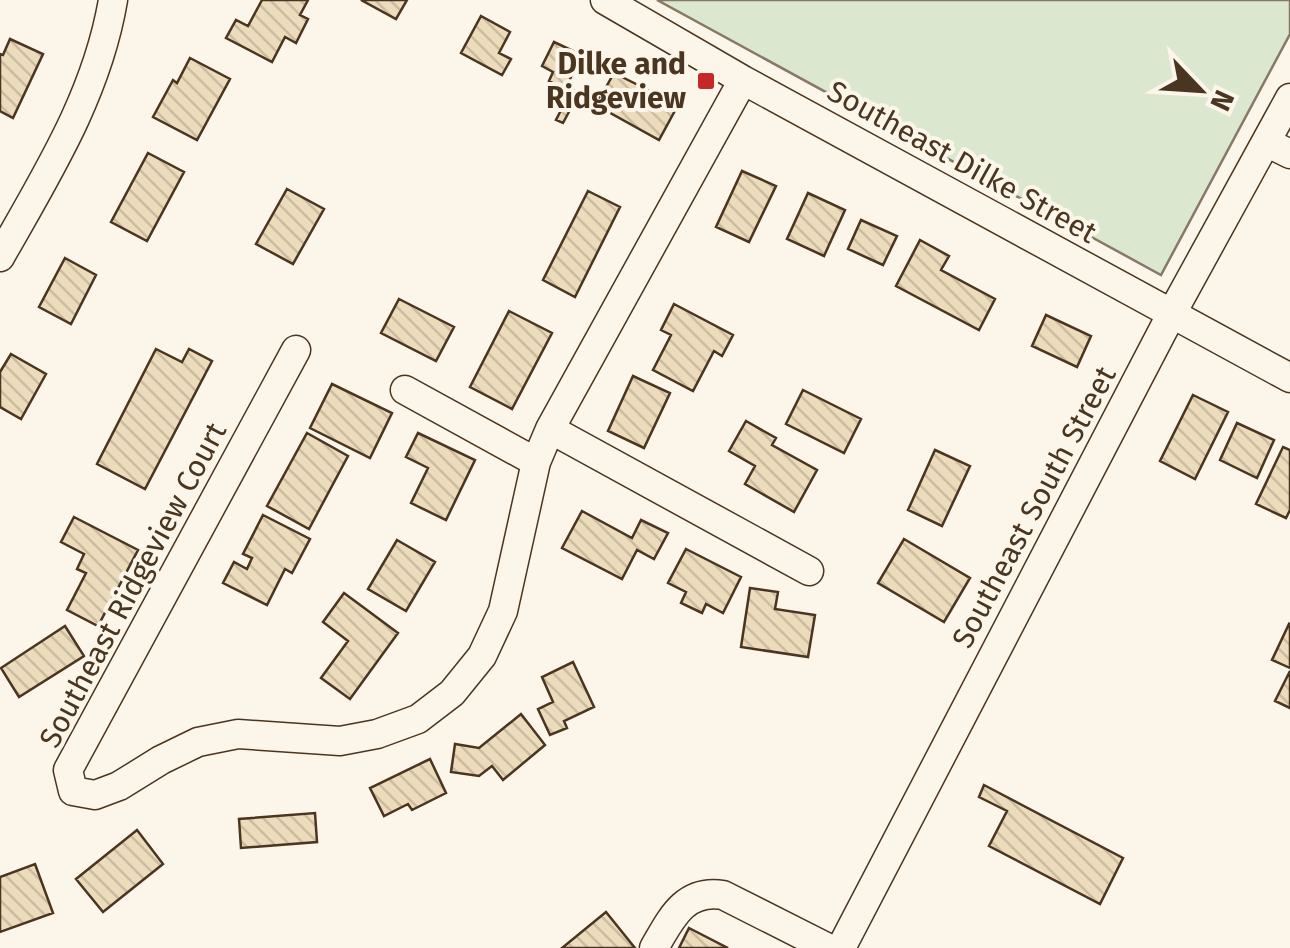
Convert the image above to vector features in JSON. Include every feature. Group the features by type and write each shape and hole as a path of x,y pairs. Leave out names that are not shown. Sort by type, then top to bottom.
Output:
{"street":[{"path":"0,256 86,97 113,0"},
{"name":"Southeast Dilke Street","path":"605,0 743,80 1290,378"},
{"name":"Southeast Ridgeview Court","path":"296,350 68,770 73,791 94,795 119,786 198,742 224,736 340,741 376,734 418,719 452,693 482,656 503,611 536,462 550,429 743,80"},
{"name":"Southeast South Street","path":"842,948 1172,313 1278,148 1290,98"},
{"path":"405,390 536,462"},
{"path":"550,429 809,571"},
{"path":"654,948 674,914 686,903 709,893 723,894 828,948"}],"green space":[{"path":"657,0 1290,0 1290,34 1161,275"}],"building":[{"path":"262,0 308,0 300,15 308,19 296,43 285,37 272,62 226,38 236,20 248,26"},
{"path":"361,0 407,0 396,19"},
{"path":"481,16 510,32 499,53 511,59 502,75 461,53"},
{"path":"10,39 43,54 13,118 0,111 0,54 3,55"},
{"path":"554,42 582,55 565,89 549,81 553,72 542,66"},
{"path":"190,58 230,79 197,140 153,117"},
{"path":"614,73 678,105 659,140 596,105"},
{"path":"572,89 579,93 563,123 556,120"},
{"path":"148,153 184,172 147,241 111,222"},
{"path":"742,171 776,186 749,242 716,227"},
{"path":"287,189 324,209 293,264 256,244"},
{"path":"588,191 620,207 575,297 543,280"},
{"path":"808,193 845,210 824,256 787,239"},
{"path":"861,220 897,236 883,265 848,249"},
{"path":"920,240 949,256 941,270 995,299 979,330 896,286"},
{"path":"65,258 96,275 71,324 39,307"},
{"path":"399,299 454,327 436,361 381,333"},
{"path":"674,304 733,335 722,356 714,351 693,391 653,370 671,335 661,330"},
{"path":"509,311 552,333 512,409 470,387"},
{"path":"1046,315 1091,336 1077,367 1032,346"},
{"path":"156,349 182,362 189,349 212,361 145,489 97,464"},
{"path":"11,354 46,374 21,419 0,407 0,372"},
{"path":"633,376 670,393 644,448 608,431"},
{"path":"332,384 392,413 370,458 310,428"},
{"path":"803,390 861,419 844,453 786,424"},
{"path":"1193,395 1228,412 1195,479 1160,461"},
{"path":"746,421 776,438 772,445 817,470 794,512 745,484 755,466 729,451"},
{"path":"1237,423 1274,440 1257,478 1220,460"},
{"path":"307,433 348,456 309,529 267,506"},
{"path":"418,433 475,460 446,520 411,503 428,468 406,457"},
{"path":"1283,447 1290,450 1290,510 1286,518 1256,504"},
{"path":"935,450 970,466 942,526 908,510"},
{"path":"582,511 632,538 641,520 668,533 654,559 637,550 622,579 562,548"},
{"path":"263,515 310,539 292,573 285,569 267,605 223,583 234,562 247,569 252,558 243,554"},
{"path":"74,517 138,550 98,626 67,610 86,573 77,569 84,554 61,542"},
{"path":"904,539 970,578 944,622 878,583"},
{"path":"397,540 435,562 406,611 368,589"},
{"path":"686,549 741,577 723,613 706,604 702,613 681,603 686,592 668,583"},
{"path":"750,588 778,592 775,609 815,615 808,657 741,647"},
{"path":"344,593 398,633 350,699 321,678 348,641 323,622"},
{"path":"1290,625 1290,668 1272,660"},
{"path":"65,626 84,656 19,697 1,668"},
{"path":"573,662 594,707 564,721 567,728 550,735 538,709 553,702 542,677"},
{"path":"1290,671 1290,708 1275,701"},
{"path":"521,714 545,745 503,780 492,766 479,776 451,772 455,744 479,748"},
{"path":"430,759 446,793 412,810 408,804 384,816 370,788"},
{"path":"984,785 1123,858 1100,904 989,846 1007,811 979,797"},
{"path":"315,813 317,842 241,848 239,819"},
{"path":"137,830 163,864 103,912 76,879"},
{"path":"35,864 53,913 0,932 0,877"},
{"path":"606,912 635,948 562,948"},
{"path":"689,928 728,948 679,948"}],"place":[{"name":"Dilke and Ridgeview","path":"706,81"}]}
